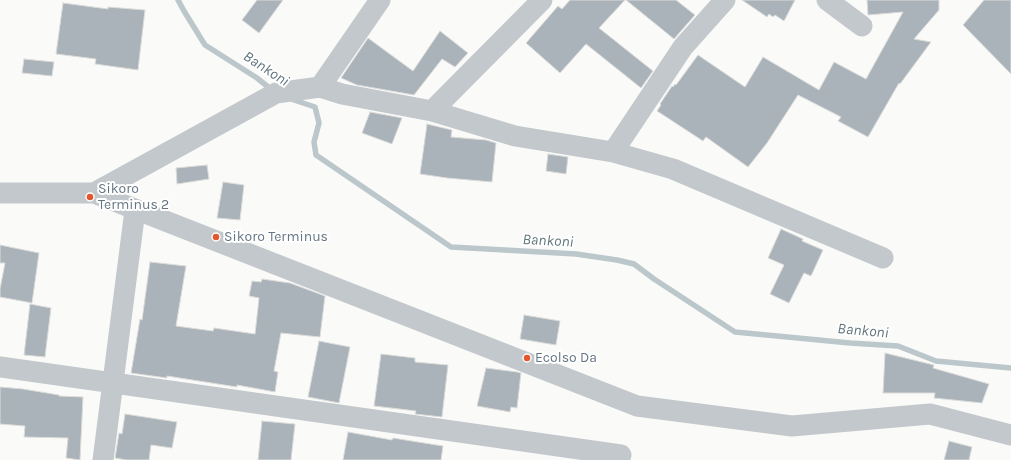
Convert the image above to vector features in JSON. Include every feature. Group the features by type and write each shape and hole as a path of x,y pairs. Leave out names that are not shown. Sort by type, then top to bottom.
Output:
{"street":[{"path":"320,88 380,0"},
{"path":"432,111 542,0"},
{"path":"613,152 683,47 725,0"},
{"path":"827,0 862,26"},
{"path":"94,193 276,93 320,88 342,94 432,111 515,136 613,152 673,169 882,258"},
{"path":"0,193 94,193 637,406 792,426 930,414 1011,435"},
{"path":"104,460 135,210"},
{"path":"0,367 621,455"}],"building":[{"path":"257,0 283,0 259,33 242,20"},
{"path":"570,0 625,0 599,28 653,71 641,88 586,44 560,73 526,43 558,6 562,9"},
{"path":"626,0 676,0 695,15 674,39"},
{"path":"742,0 795,0 784,21 775,15 773,17 769,14 767,17"},
{"path":"867,0 939,0 939,10 914,39 931,42 900,84 899,83 868,137 838,121 841,117 798,95 767,143 748,167 706,137 703,141 657,111 672,86 673,87 675,84 676,85 698,55 745,87 763,57 819,90 834,62 866,79 903,12 868,15"},
{"path":"984,0 1011,0 1011,74 963,25"},
{"path":"63,3 108,9 108,7 145,10 138,70 95,64 96,59 56,54"},
{"path":"440,31 468,53 455,67 442,59 414,95 357,85 341,78 368,38 413,71"},
{"path":"24,59 54,62 52,76 22,73"},
{"path":"370,112 402,118 392,144 362,133"},
{"path":"427,124 452,130 451,137 486,140 496,143 492,182 420,174"},
{"path":"548,154 568,157 566,174 546,171"},
{"path":"207,165 209,179 177,184 176,168"},
{"path":"223,182 244,185 240,220 217,218"},
{"path":"781,229 803,239 802,241 823,250 811,276 804,273 789,303 770,294 784,265 768,258"},
{"path":"0,245 39,253 32,303 0,297 5,263 0,263"},
{"path":"150,262 186,266 176,326 213,331 214,328 255,334 259,298 249,296 252,281 261,282 262,279 290,283 325,296 320,337 281,333 274,371 278,372 275,392 237,385 237,387 167,376 167,378 131,373 140,319 142,320"},
{"path":"30,304 51,308 45,357 24,355"},
{"path":"524,315 560,321 556,345 520,339"},
{"path":"319,341 350,347 339,403 308,397"},
{"path":"885,353 934,365 933,368 989,384 982,403 934,398 935,393 883,393"},
{"path":"381,354 415,358 415,362 448,365 442,417 415,414 416,411 374,406"},
{"path":"486,368 521,373 517,408 511,407 510,412 477,406"},
{"path":"0,387 23,389 59,396 83,397 80,460 66,458 68,438 24,437 25,426 0,424"},
{"path":"125,414 177,422 172,448 151,445 149,460 127,460 115,458 119,433 122,434"},
{"path":"262,421 295,424 291,460 258,460"},
{"path":"348,432 392,440 393,438 443,446 441,460 343,460"},
{"path":"949,441 972,447 969,460 944,460"}],"waterway":[{"name":"Bankoni","path":"178,0 205,45 257,78 272,90"},
{"name":"Bankoni","path":"291,99 315,107 319,123 314,142 316,155 451,247 576,254 634,264 654,279 735,332 898,346 936,361 1011,368"}],"place":[{"name":"Sikoro Terminus 2","path":"90,197"},
{"name":"Sikoro Terminus","path":"216,237"},
{"name":"Ecolso Da","path":"527,358"}]}
